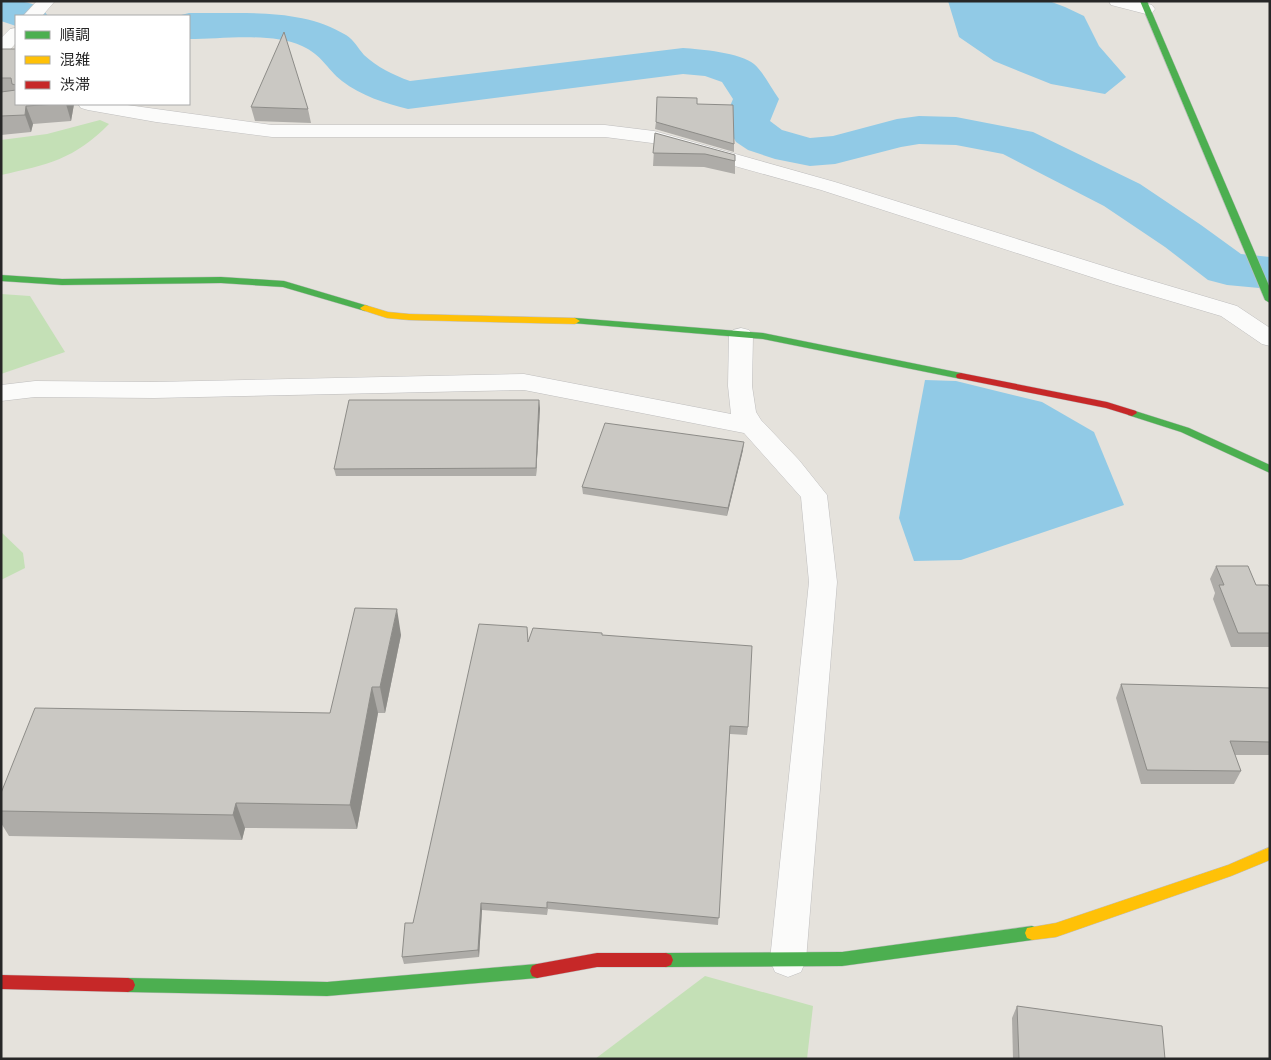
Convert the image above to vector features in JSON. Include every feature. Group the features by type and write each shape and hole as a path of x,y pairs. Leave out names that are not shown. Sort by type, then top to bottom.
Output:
{"street":[{"path":"33,15 47,1"},
{"path":"1117,1 1145,5 1270,300"},
{"path":"1,49 15,34"},
{"path":"94,105 156,116 272,130 605,131 654,136 828,186 1121,279 1229,311 1270,339"},
{"path":"1,278 62,282 221,280 284,284 364,309 409,318 588,321 763,336 1107,405 1186,430 1270,469"},
{"path":"741,335 740,386 743,412 752,426 790,466 814,495 823,582 788,960"},
{"path":"1,394 35,388 154,390 524,382 752,426"},
{"path":"1,982 327,989 536,971 597,960 842,959 1056,930 1232,870 1270,853"}],"green space":[{"path":"100,120 109,124 72,153 46,164 1,175 1,140 47,134"},
{"path":"1,294 30,296 65,352 1,374"},
{"path":"1,532 23,553 25,568 1,580"},
{"path":"705,976 813,1006 807,1059 595,1059"}],"water":[{"path":"948,1 1049,1 1065,7 1084,16 1099,46 1126,77 1105,94 1051,84 994,61 959,37"},
{"path":"925,380 956,381 1042,402 1094,432 1124,505 961,560 914,561 899,518"}],"building":[{"path":"284,32 308,109 251,107"},
{"path":"1,49 15,49 15,85 12,84 11,78 1,78"},
{"path":"15,90 15,105 42,105 26,106 25,115 1,116 1,92"},
{"path":"657,97 697,98 697,104 733,105 734,144 656,122"},
{"path":"655,133 735,155 735,161 705,154 653,153"},
{"path":"349,400 539,400 536,468 334,469"},
{"path":"605,423 744,442 728,508 582,487"},
{"path":"1216,566 1248,566 1256,585 1268,585 1270,588 1270,633 1238,633 1219,585 1224,585"},
{"path":"355,608 397,609 380,687 372,687 350,805 236,803 233,815 1,811 1,793 35,708 330,713"},
{"path":"479,624 527,627 528,642 533,628 752,646 748,727 730,726 719,918 547,902 547,908 481,903 478,950 402,957 405,923 413,923"},
{"path":"1121,684 1270,688 1270,742 1230,741 1241,771 1147,770"},
{"path":"1017,1006 1162,1026 1165,1059 1019,1059"}],"waterway":[{"path":"1,8 24,15"},
{"path":"190,26 262,26 299,31 316,36 334,46 348,64 371,81 408,95 683,61 711,63 738,73 756,99 747,121 753,132 765,140 792,149 810,152 835,150 897,133 919,130 956,131 1016,142 1122,195 1183,236 1227,269 1270,273"}],"traffic: fast":[{"path":"1143,1 1270,300"},
{"path":"1,278 62,282 221,280 284,284 365,308"},
{"path":"575,321 763,336 961,376"},
{"path":"1132,413 1185,430 1270,469"},
{"path":"666,960 842,959 1032,933"},
{"path":"128,985 327,989 537,971"}],"traffic: slow":[{"path":"365,308 387,315 409,317 575,321"},
{"path":"1032,933 1056,930 1231,870 1270,853"}],"traffic: jam":[{"path":"961,376 1107,405 1132,413"},
{"path":"537,971 597,960 666,960"},
{"path":"1,982 128,985"}]}
